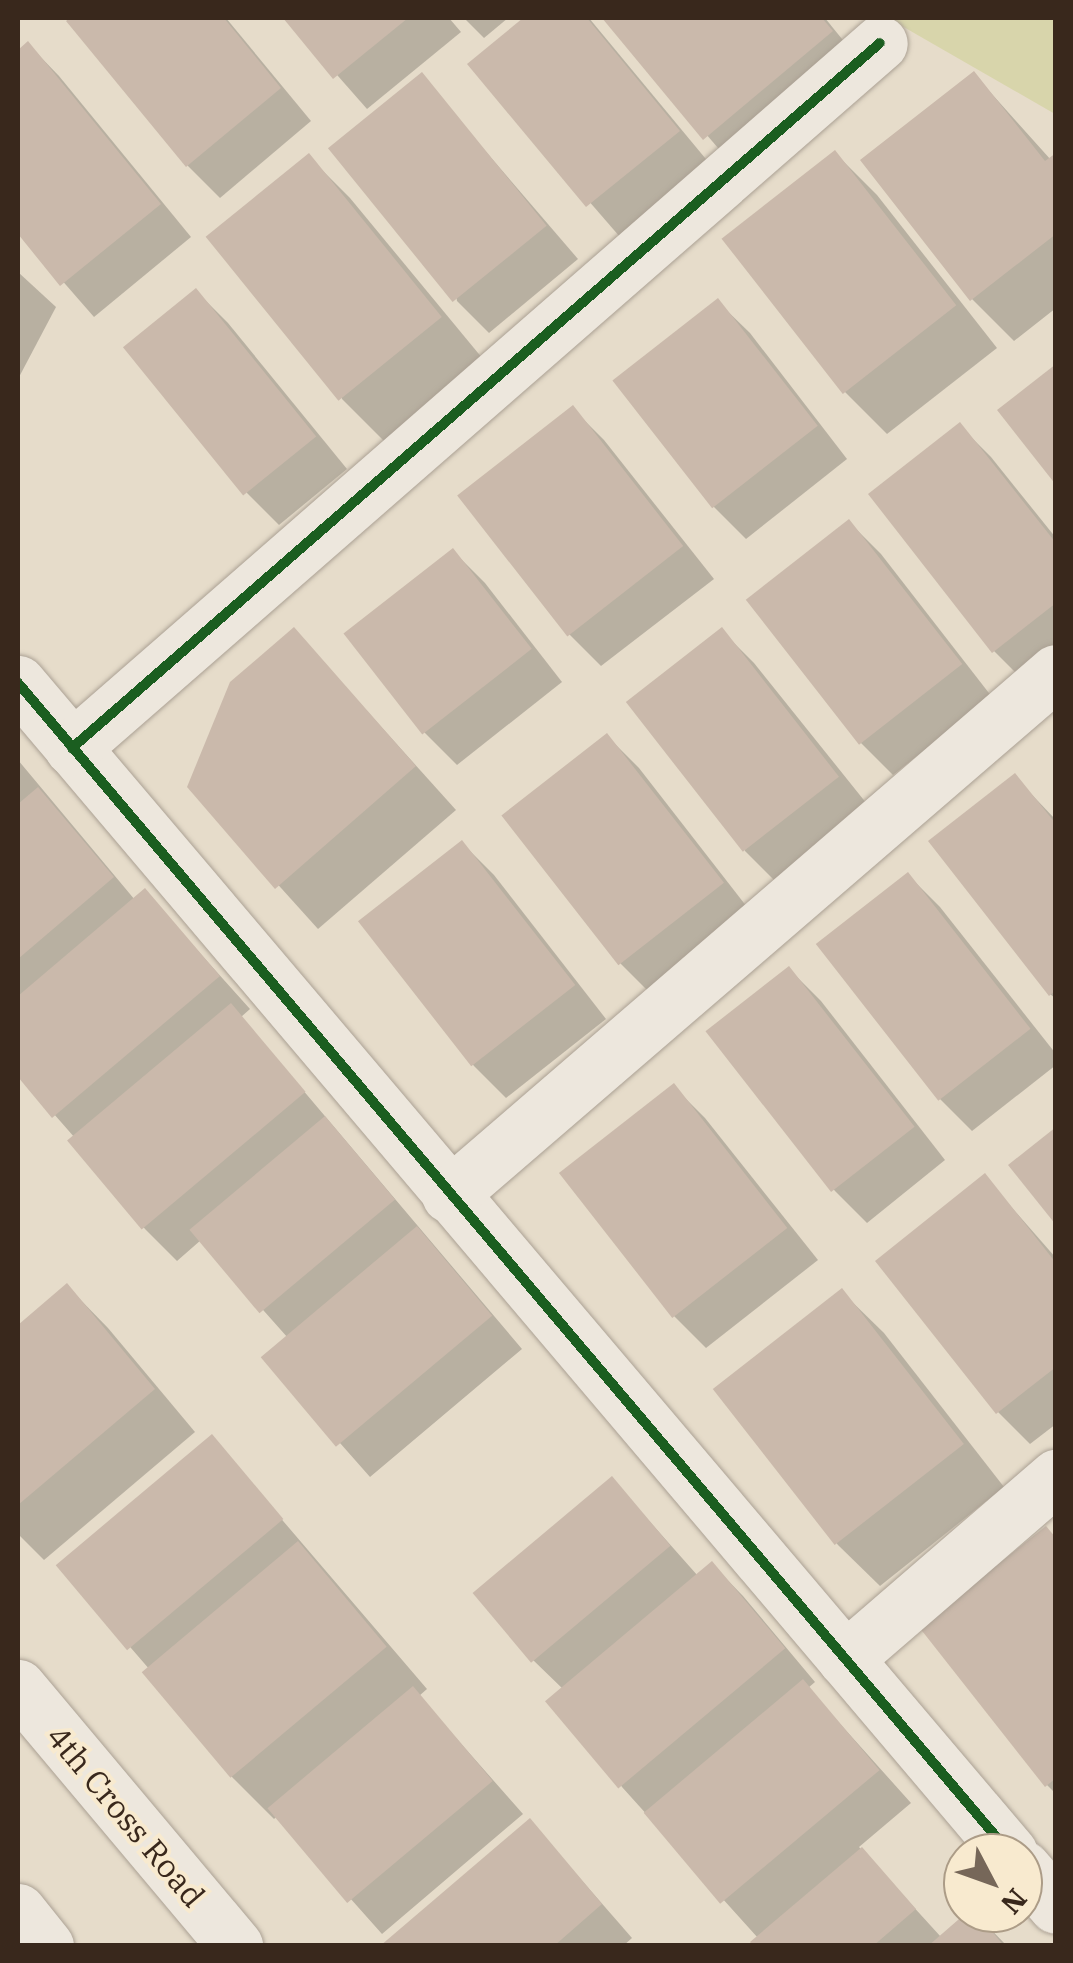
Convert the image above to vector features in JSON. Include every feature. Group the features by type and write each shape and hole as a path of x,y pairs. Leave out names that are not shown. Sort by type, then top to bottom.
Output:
{"street":[{"path":"72,748 880,43"},
{"path":"449,1195 1056,672"},
{"path":"18,683 993,1833"},
{"path":"845,1659 1056,1477"},
{"name":"4th Cross Road","path":"18,1687 235,1946"},
{"path":"18,1911 46,1946"}],"shaded area":[{"path":"888,18 1055,18 1055,114"}],"building":[{"path":"224,18 281,88 186,167 66,21"},
{"path":"283,18 408,18 333,79"},
{"path":"523,18 587,18 680,131 586,207 467,64"},
{"path":"602,18 822,18 833,31 703,140"},
{"path":"28,41 161,204 60,286 18,234 18,50"},
{"path":"974,71 1045,161 1056,153 1056,234 970,301 860,160"},
{"path":"422,72 547,226 453,302 328,148"},
{"path":"835,150 956,305 843,394 722,239"},
{"path":"309,153 442,317 338,401 206,237"},
{"path":"196,288 316,436 243,496 123,347"},
{"path":"718,298 818,426 712,508 612,380"},
{"path":"1056,364 1056,485 997,410"},
{"path":"573,405 683,546 567,637 457,496"},
{"path":"960,422 1056,543 1056,603 992,653 868,494"},
{"path":"849,519 962,664 859,745 746,600"},
{"path":"453,548 532,649 422,734 343,634"},
{"path":"294,627 416,766 275,889 187,787 230,682"},
{"path":"722,627 839,777 743,852 626,702"},
{"path":"607,733 724,883 618,965 501,815"},
{"path":"1015,773 1056,824 1056,990 1049,996 928,841"},
{"path":"38,787 114,877 18,959 18,804"},
{"path":"462,840 575,985 471,1066 358,921"},
{"path":"908,872 1031,1029 938,1101 816,944"},
{"path":"145,888 220,976 52,1118 18,1077 18,996"},
{"path":"789,966 915,1127 831,1192 705,1031"},
{"path":"231,1003 306,1092 142,1229 67,1141"},
{"path":"674,1083 787,1228 672,1318 559,1173"},
{"path":"325,1116 395,1199 259,1313 189,1230"},
{"path":"1056,1127 1056,1225 1008,1165"},
{"path":"985,1173 1056,1263 1056,1367 996,1414 875,1261"},
{"path":"417,1226 492,1316 336,1447 261,1357"},
{"path":"67,1283 155,1389 18,1505 18,1325"},
{"path":"842,1288 964,1444 835,1545 713,1389"},
{"path":"212,1434 283,1519 127,1650 56,1565"},
{"path":"612,1476 670,1546 531,1663 473,1593"},
{"path":"1046,1526 1056,1538 1056,1778 1045,1787 919,1627"},
{"path":"298,1541 387,1647 230,1778 142,1672"},
{"path":"712,1561 785,1648 618,1788 545,1701"},
{"path":"803,1679 879,1770 720,1904 644,1813"},
{"path":"413,1686 493,1781 347,1903 267,1808"},
{"path":"530,1818 602,1904 554,1946 380,1946"},
{"path":"862,1847 916,1909 873,1946 753,1946 750,1942"},
{"path":"943,1933 993,1933 1004,1946 928,1946"}],"cycle path":[{"path":"72,748 880,43"},
{"path":"18,683 993,1833"}]}
